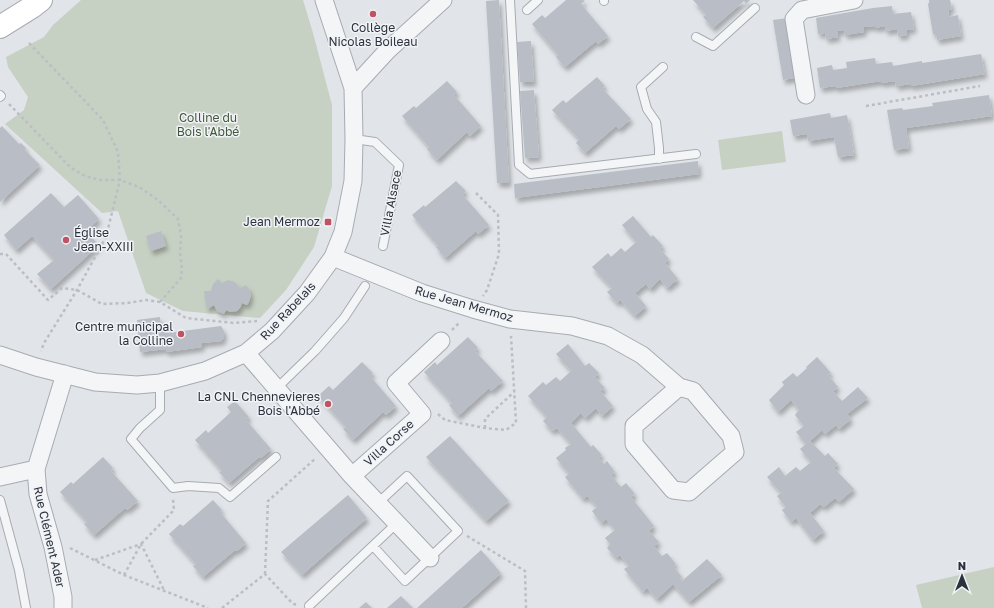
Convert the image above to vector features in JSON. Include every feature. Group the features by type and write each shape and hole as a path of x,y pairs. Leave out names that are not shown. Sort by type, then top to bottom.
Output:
{"main road":[{"path":"3,20 32,7 40,0"}],"street":[{"name":"Rue Rabelais","path":"0,355 36,367 95,382 121,385 160,383 205,371 246,353 272,332 307,294 333,257 343,232 352,188 354,139 353,88 324,0"},
{"path":"353,88 387,51 444,0"},
{"path":"806,95 794,19 802,10 854,0"},
{"name":"Rue Jean Mermoz","path":"333,257 422,293 473,310 510,319 572,326 608,336 642,355 679,387"},
{"name":"Villa Corse","path":"352,476 422,414 396,383 441,341"},
{"name":"Villa Corse","path":"246,353 352,476 430,558"},
{"name":"Rue Clément Ader","path":"63,608 63,597 54,546 38,494 36,469 65,374"},
{"path":"679,387 693,391 732,436 736,452 689,492 673,490 634,444 634,426 679,387"},
{"path":"0,477 36,469"}],"lane":[{"path":"510,0 518,165 530,174 696,154"},
{"path":"527,10 538,0"},
{"path":"696,37 713,46 756,8"},
{"path":"659,159 660,148 656,122 647,109 641,87 664,67"},
{"name":"Villa Alsace","path":"354,139 375,142 399,165 383,246"},
{"path":"277,388 315,351 344,318 365,286"},
{"path":"160,383 160,410 140,428 131,439 173,488 188,486 219,488 230,497 276,457"},
{"path":"373,546 405,581 458,531 407,476 378,503"},
{"path":"0,500 20,570 26,608"},
{"path":"309,606 397,523"}],"path":[{"path":"29,43 103,120 118,152 120,180 106,237 77,290 44,343 36,367"},
{"path":"866,106 980,86"},
{"path":"0,96 71,168 85,176 100,180 120,180 139,187 158,200 178,219 181,236 181,278 160,302"},
{"path":"441,341 473,310 487,290 499,254 498,215 476,193"},
{"path":"0,254 6,254 48,300 62,288 77,290 102,304 128,303 146,300 160,302 186,318 234,324 262,320 272,332"},
{"path":"422,414 431,408 445,420 485,428 506,430 516,423 510,319"},
{"path":"485,428 484,419 514,392"},
{"path":"309,606 293,604 265,574 268,501 328,447"},
{"path":"124,575 141,544 174,510 173,488"},
{"path":"458,531 525,571 526,608"},
{"path":"94,560 141,544"},
{"path":"141,544 166,592"},
{"path":"54,546 68,547 124,575 208,608"},
{"path":"222,608 265,574"}],"green space":[{"name":"Colline du Bois l'Abbé","path":"81,0 303,0 332,105 332,186 314,247 286,290 260,318 183,311 146,293 118,211 102,213 5,124 24,110 28,97 8,67 6,57 44,37 53,25"},
{"path":"782,131 786,162 722,170 718,140"},
{"path":"994,567 994,608 922,608 916,585"}],"building":[{"path":"499,0 509,183 497,183 486,1"},
{"path":"566,0 585,1 581,4 608,36 598,44 596,41 565,67 556,57 558,55 532,24 542,15 545,18"},
{"path":"693,0 750,0 746,4 744,1 713,28 703,17 706,15"},
{"path":"929,0 950,0 952,9 948,10 949,17 958,15 961,36 937,40 936,34 933,34 928,4"},
{"path":"892,6 893,14 911,12 914,29 906,30 907,35 898,36 897,29 886,31 885,26 875,28 875,26 864,27 864,32 845,35 844,30 837,31 838,37 826,39 825,33 818,34 816,18"},
{"path":"788,18 799,77 783,80 773,20"},
{"path":"531,41 534,82 520,82 517,42"},
{"path":"981,54 985,74 911,86 911,84 896,86 895,81 881,83 881,81 836,88 836,86 820,88 817,68 832,65 833,70 847,68 846,62 875,58 876,64 892,62 893,66"},
{"path":"597,77 605,86 602,88 631,119 619,129 616,126 585,153 576,143 579,139 552,110 563,100 566,103"},
{"path":"447,81 457,92 454,95 481,126 470,136 467,132 437,160 427,149 429,147 402,116 414,106 416,108"},
{"path":"534,90 539,157 525,158 520,91"},
{"path":"989,95 992,116 906,128 909,148 894,150 887,110 902,108 903,110 933,106 932,103"},
{"path":"830,113 831,118 847,115 854,155 838,157 834,137 808,141 807,134 793,136 790,120"},
{"path":"2,126 19,144 21,143 26,148 25,150 40,165 0,202 0,128"},
{"path":"698,161 699,174 515,198 514,184"},
{"path":"456,181 466,191 462,194 489,225 478,234 476,231 445,258 436,247 438,246 412,215 424,205 425,207"},
{"name":"Église Jean-XXIII","path":"51,193 64,207 78,195 99,219 86,231 99,245 51,289 37,274 54,260 32,236 16,250 4,235"},
{"path":"633,216 651,237 653,235 663,246 660,249 669,259 665,263 678,279 667,288 660,279 650,289 646,284 635,293 646,306 635,316 620,300 617,303 607,292 612,288 592,267 608,253 611,257 621,248 625,252 636,242 622,225"},
{"path":"161,231 166,246 151,251 146,236"},
{"path":"218,279 222,283 228,280 235,282 240,288 246,285 251,295 247,305 242,303 237,311 230,312 226,310 224,314 217,311 214,305 207,309 204,291 211,291 213,284"},
{"name":"Centre municipal la Colline","path":"160,317 161,325 166,324 167,333 221,326 224,331 224,338 221,341 202,343 202,347 166,352 166,349 140,352 137,320"},
{"path":"468,337 478,348 475,351 503,381 491,391 489,388 458,416 449,405 452,403 424,372 435,362 437,365"},
{"path":"568,344 585,366 589,363 599,373 595,377 605,388 600,391 613,406 602,416 596,408 585,418 581,413 571,423 591,447 593,445 602,455 599,458 604,464 607,461 615,472 611,475 621,487 626,483 635,494 631,497 654,526 649,531 659,542 654,546 662,556 667,553 676,564 673,566 682,577 679,579 682,581 707,559 722,575 689,602 673,584 657,599 647,588 643,592 624,569 629,566 620,555 616,558 607,548 610,544 605,538 615,530 606,519 601,523 592,511 597,507 587,496 583,499 565,477 569,474 556,458 571,444 557,428 552,431 543,421 547,417 528,396 543,382 546,385 556,377 560,381 571,371 556,354"},
{"path":"817,357 831,373 828,375 838,387 833,391 842,401 858,387 868,398 847,414 851,419 839,429 836,425 825,434 822,430 810,441 825,456 828,453 838,464 834,468 854,489 839,502 835,498 824,507 820,504 810,513 824,531 813,540 796,518 791,522 782,510 786,507 777,496 781,493 767,477 779,467 785,476 796,467 800,471 811,462 800,449 806,444 796,432 804,426 795,415 799,410 791,400 778,412 769,400 784,385 782,382 793,373 797,377"},
{"path":"362,362 373,373 370,376 396,406 386,415 383,412 353,440 343,429 346,427 318,396 329,386 333,390"},
{"path":"235,401 249,417 246,420 271,449 261,458 259,457 229,483 219,472 222,471 195,440 206,430 208,433 231,412 227,407"},
{"path":"450,436 509,501 486,521 426,457"},
{"path":"103,457 113,468 111,471 138,501 127,510 125,508 94,535 84,524 87,522 60,492 71,482 73,484"},
{"path":"348,495 367,518 302,575 281,552"},
{"path":"213,500 222,510 220,512 246,543 237,551 235,550 203,577 193,566 196,564 169,534 180,524 183,526"},
{"path":"481,550 501,573 462,608 417,608"},
{"path":"401,596 413,608 387,608"},
{"path":"366,602 372,608 359,608"}],"place":[{"name":"Collège Nicolas Boileau","path":"373,14"},
{"name":"Jean Mermoz","path":"328,222"},
{"name":"Église Jean-XXIII","path":"66,240"},
{"name":"Centre municipal la Colline","path":"181,334"},
{"name":"La CNL Chennevieres Bois l'Abbé","path":"328,404"}]}
